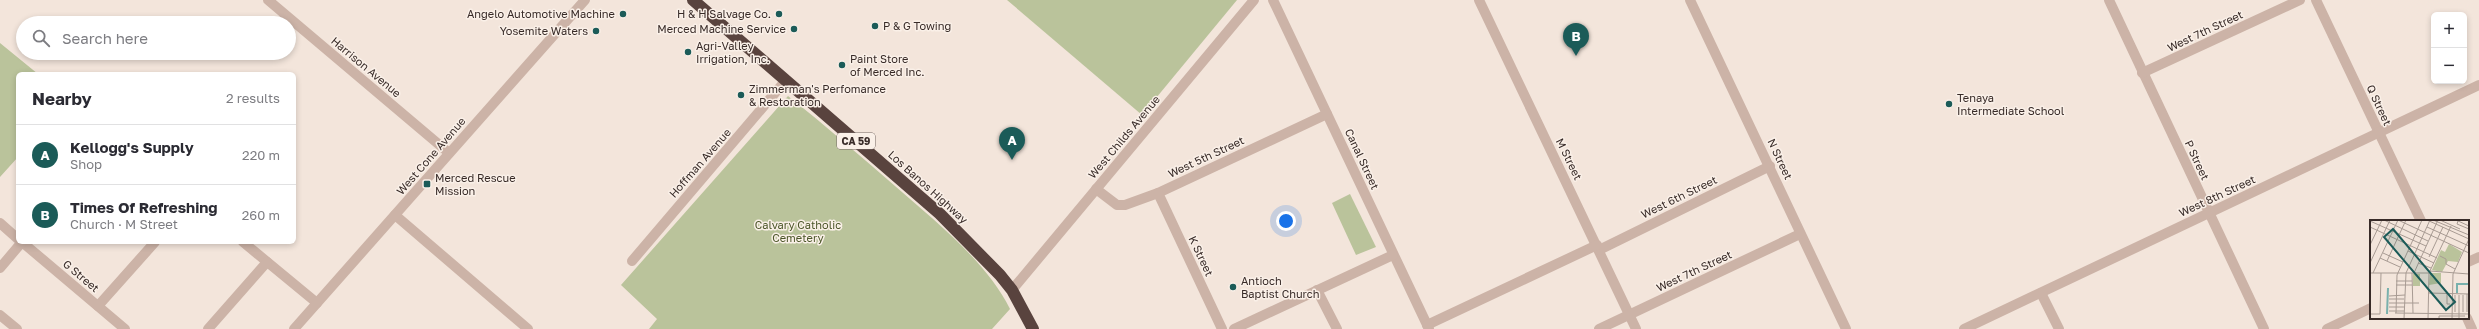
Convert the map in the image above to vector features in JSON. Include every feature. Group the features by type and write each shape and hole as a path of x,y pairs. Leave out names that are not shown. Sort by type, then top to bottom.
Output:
{"highway":[{"name":"Los Banos Highway","path":"693,0 940,214 989,262 1012,290"},
{"name":"CA 59","path":"1012,290 1033,329"}],"street":[{"name":"Harrison Avenue","path":"268,0 287,16"},
{"name":"West Cone Avenue","path":"294,329 585,0"},
{"name":"West Childs Avenue","path":"1012,290 1254,0"},
{"name":"Canal Street","path":"1273,0 1428,327"},
{"name":"M Street","path":"1479,0 1636,329"},
{"name":"N Street","path":"1690,0 1846,329"},
{"name":"P Street","path":"2109,0 2142,73 2264,329"},
{"name":"West 7th Street","path":"2142,73 2300,0"},
{"name":"Q Street","path":"2316,0 2421,220"},
{"name":"Harrison Avenue","path":"296,24 449,153"},
{"name":"Hoffman Avenue","path":"632,261 786,80"},
{"name":"West 8th Street","path":"1964,329 2479,85"},
{"name":"West 5th Street","path":"1096,189 1117,204 1125,205 1158,193 1327,114"},
{"name":"West 6th Street","path":"1428,327 1770,166"},
{"name":"K Street","path":"1158,193 1222,329"},
{"path":"395,215 528,329"},
{"path":"0,224 16,237"},
{"name":"West 7th Street","path":"1599,329 1800,234"},
{"path":"0,268 20,244"},
{"name":"G Street","path":"24,244 125,329"},
{"path":"98,306 153,244"},
{"path":"245,244 317,303"},
{"path":"1234,329 1393,255"},
{"path":"2469,262 2479,257"},
{"path":"208,329 267,262"},
{"path":"1317,290 1337,329"},
{"path":"2041,292 2059,329"},
{"path":"2327,329 2370,308"},
{"path":"0,315 17,329"},
{"path":"2467,319 2472,329"}],"green space":[{"path":"1007,0 1237,0 1142,115"},
{"path":"0,43 16,56 16,60 21,60 36,72 16,72 16,159 0,177"},
{"name":"Calvary Catholic Cemetery","path":"788,96 927,213 974,259 988,275 1010,309 992,329 649,329 657,319 621,285"},
{"path":"1350,194 1376,247 1356,255 1332,203"}],"place":[{"name":"Angelo Automotive Machine","path":"623,14"},
{"name":"H & H Salvage Co.","path":"779,14"},
{"name":"P & G Towing","path":"875,26"},
{"name":"Merced Machine Service","path":"794,29"},
{"name":"Yosemite Waters","path":"596,31"},
{"name":"Agri-Valley Irrigation, Inc.","path":"688,52"},
{"name":"Times Of Refreshing","path":"1576,56"},
{"name":"Paint Store of Merced Inc.","path":"842,65"},
{"name":"Zimmerman's Perfomance & Restoration","path":"741,95"},
{"name":"Tenaya Intermediate School","path":"1949,104"},
{"name":"Kellogg's Supply","path":"1012,160"},
{"name":"Merced Rescue Mission","path":"427,184"},
{"name":"Antioch Baptist Church","path":"1233,287"}]}
